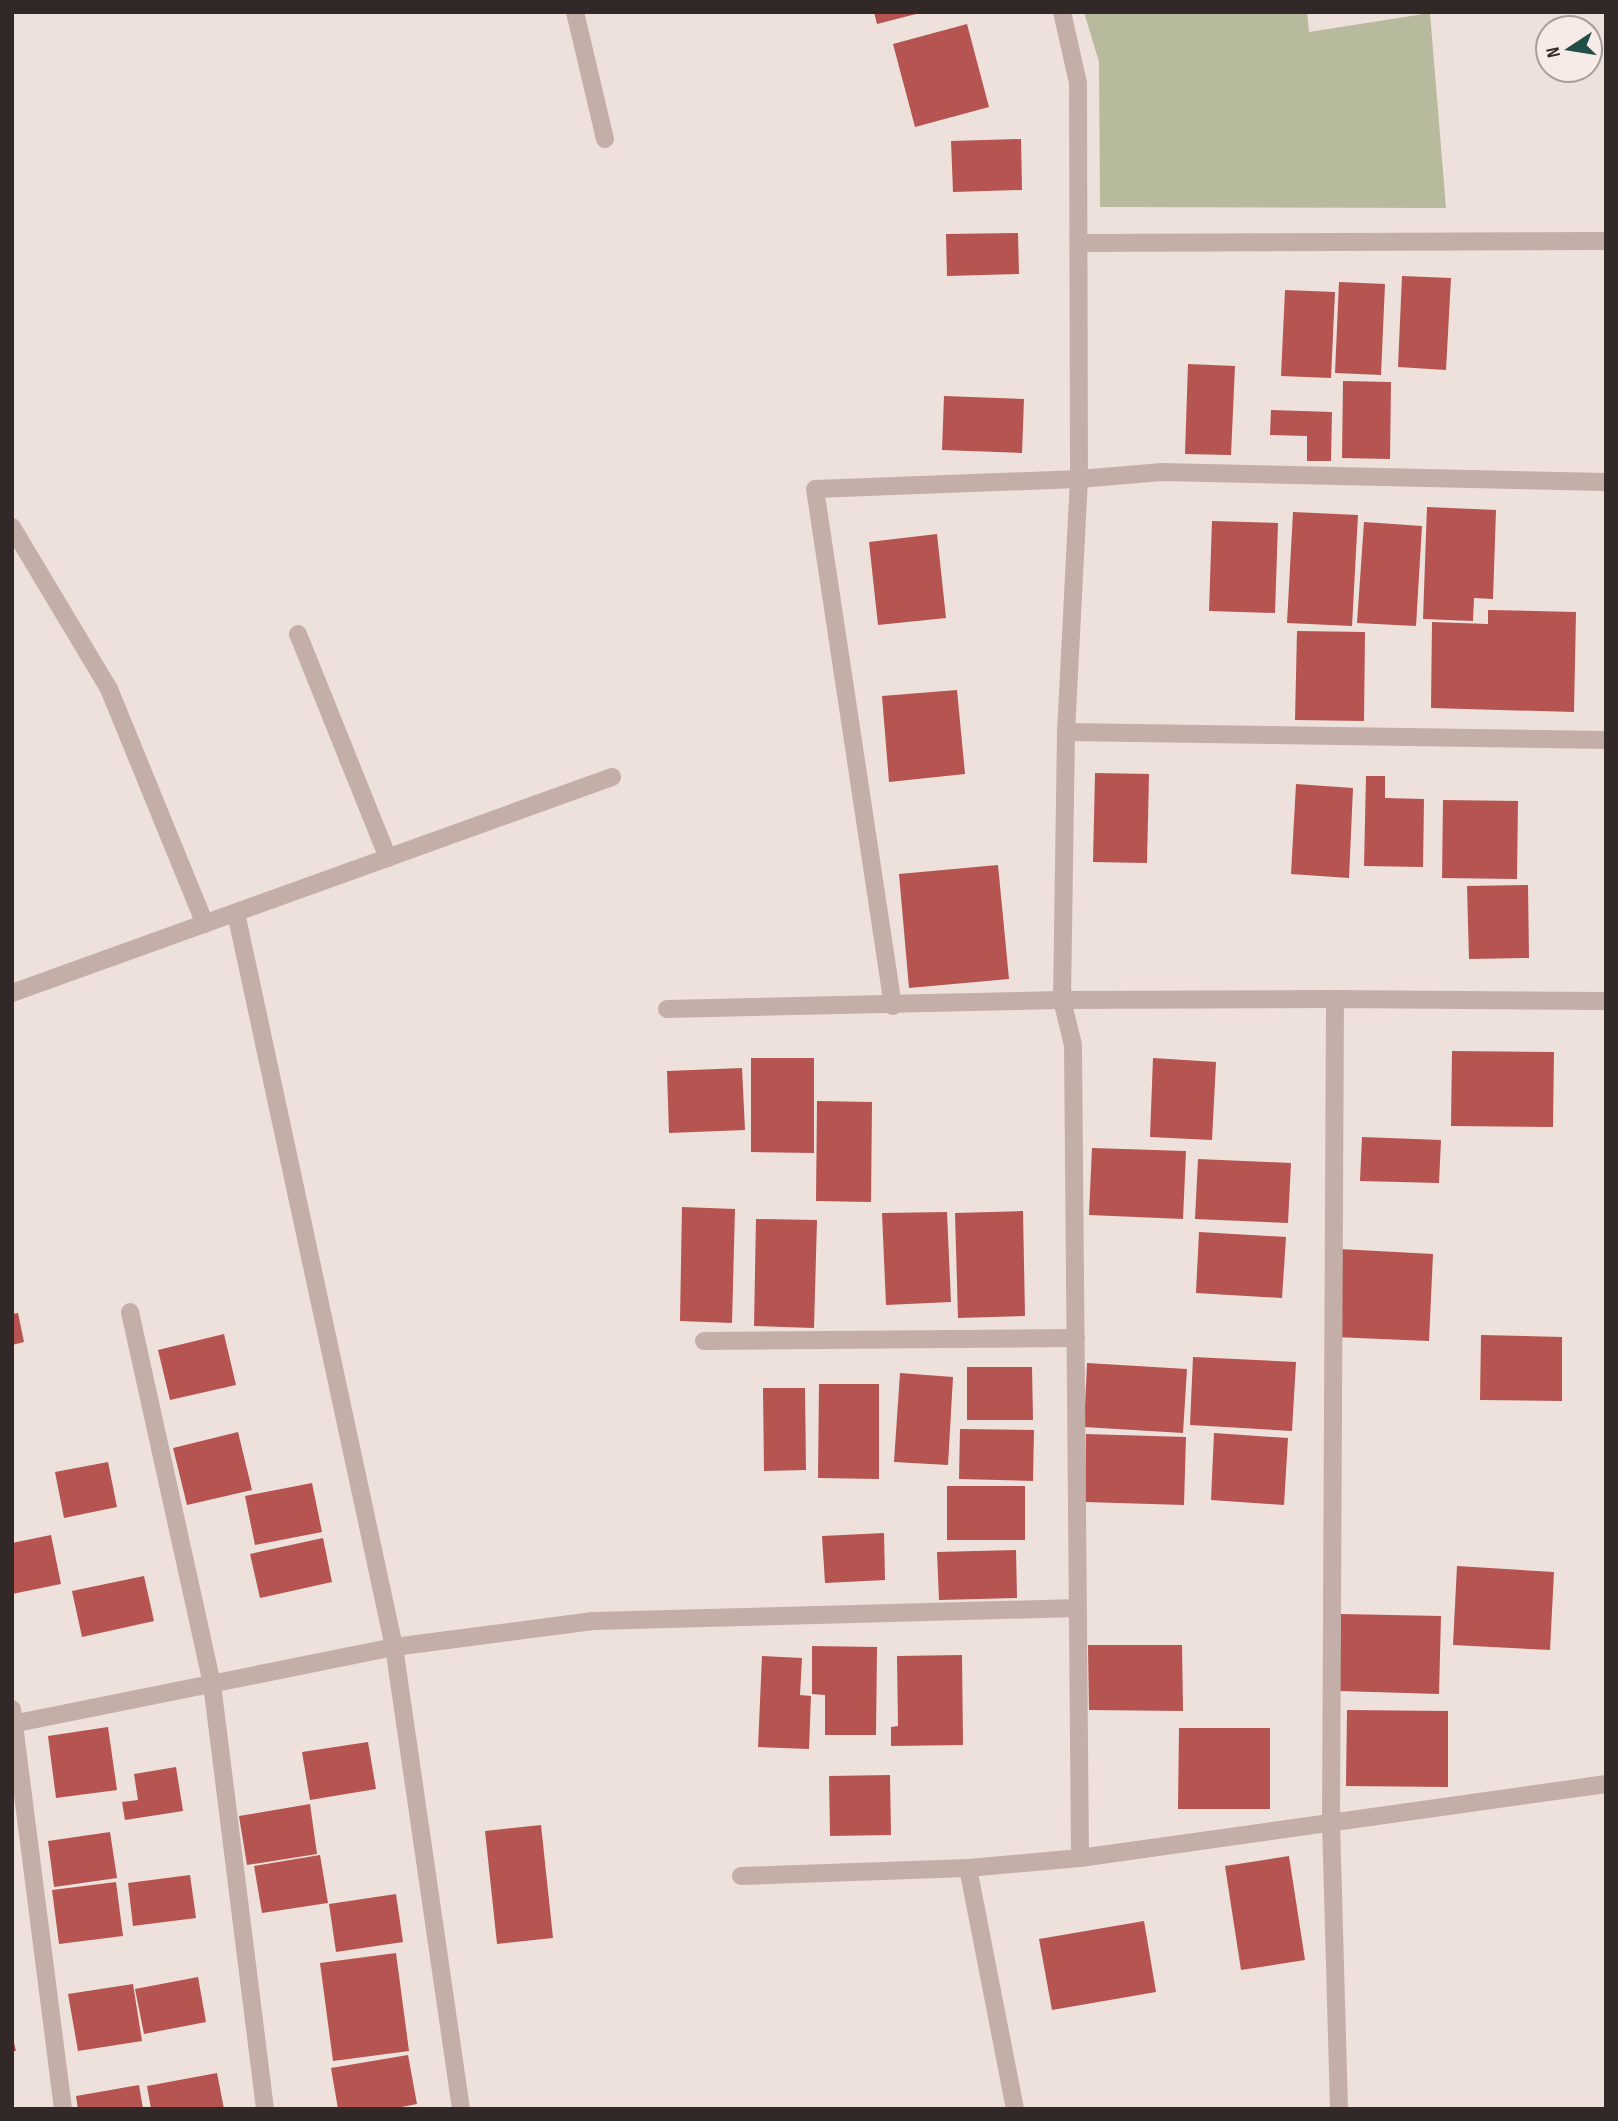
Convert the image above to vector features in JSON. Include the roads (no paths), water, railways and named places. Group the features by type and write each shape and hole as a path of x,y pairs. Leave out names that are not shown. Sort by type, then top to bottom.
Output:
{"street":[{"path":"575,12 605,139"},
{"path":"1062,12 1078,83 1079,479 1066,732 1062,1000 1073,1045 1080,1858"},
{"path":"1079,243 1606,241"},
{"path":"893,1006 815,489 1079,479 1162,472 1606,482"},
{"path":"12,527 109,689 205,924"},
{"path":"298,635 388,858"},
{"path":"1066,732 1606,740"},
{"path":"12,993 612,777"},
{"path":"236,913 394,1647 461,2109"},
{"path":"1335,999 1331,1822 1339,2109"},
{"path":"667,1009 893,1006 1062,1000 1606,1001"},
{"path":"130,1312 212,1684 265,2109"},
{"path":"704,1341 1076,1338"},
{"path":"63,2109 13,1719 212,1684 394,1647 593,1621 1078,1608"},
{"path":"741,1875 968,1868 1080,1858 1606,1784"},
{"path":"968,1868 1015,2109"}]}
